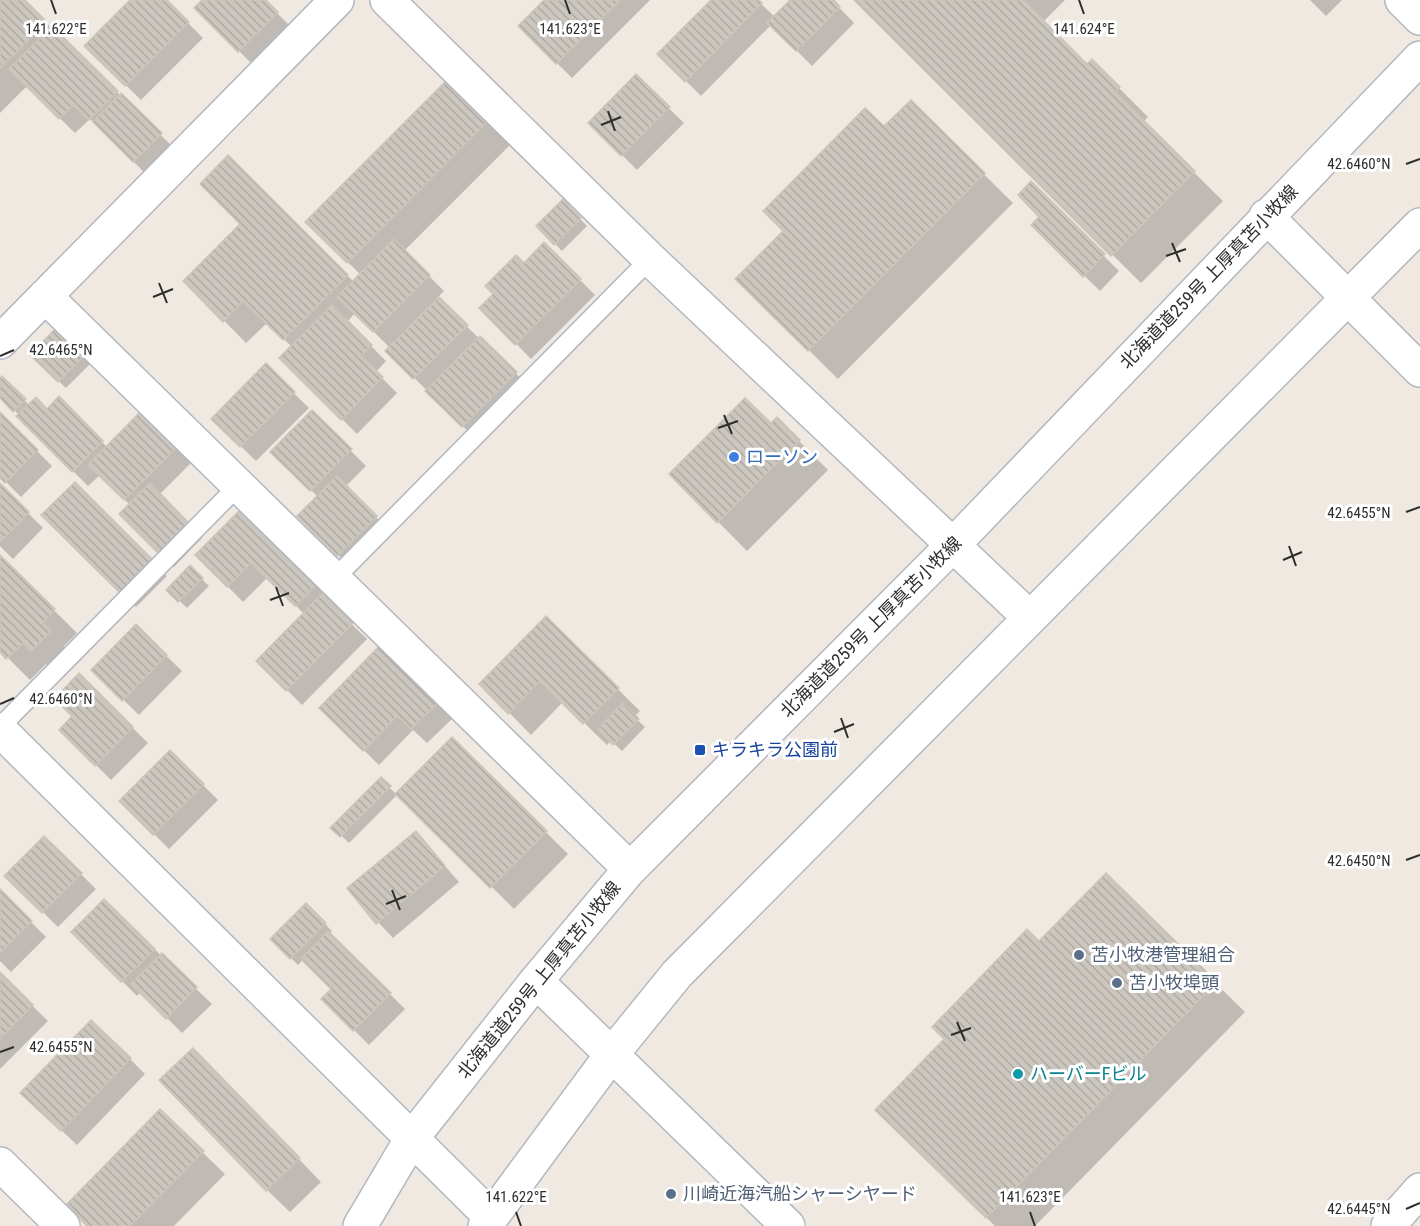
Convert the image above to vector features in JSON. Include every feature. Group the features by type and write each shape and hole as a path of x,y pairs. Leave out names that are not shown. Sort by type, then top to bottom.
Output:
{"street":[{"path":"0,342 337,0"},
{"path":"387,0 650,258 1030,618"},
{"path":"1402,0 1420,18"},
{"name":"北海道道259号 上厚真苫小牧線","path":"360,1226 412,1138 536,981 630,869 953,545 1420,58"},
{"path":"1266,216 1420,369"},
{"path":"0,729 412,1138 488,1221 612,1054 676,974 1420,225"},
{"path":"45,296 630,869"},
{"path":"536,981 788,1226"},
{"path":"0,1164 63,1226"},
{"path":"1388,1226 1420,1190"}],"lane":[{"path":"334,579 650,258"},
{"path":"0,729 239,485"}],"building":[{"path":"0,0 25,0 47,22 0,68"},
{"path":"130,0 167,0 189,22 125,86 84,46"},
{"path":"202,0 266,0 278,12 238,52 194,8"},
{"path":"544,0 620,0 556,64 518,26"},
{"path":"711,0 759,0 762,3 685,82 657,54"},
{"path":"790,0 834,0 840,7 796,51 767,23"},
{"path":"854,0 1023,0 1087,64 1092,59 1120,87 1115,92 1195,171 1111,256"},
{"path":"52,26 118,91 89,120 73,105 59,119 9,69"},
{"path":"636,74 670,107 621,156 588,123"},
{"path":"448,79 489,120 347,263 305,222"},
{"path":"121,93 162,133 133,162 93,122"},
{"path":"911,100 985,173 808,351 735,279 783,231 763,211 865,108 884,126"},
{"path":"228,155 348,275 283,340 243,301 223,322 183,281 240,224 200,184"},
{"path":"1031,181 1105,254 1083,277 1031,225 1039,217 1018,195"},
{"path":"563,199 581,218 554,245 536,226"},
{"path":"394,239 430,275 373,332 337,297"},
{"path":"544,242 581,279 515,345 479,308 493,294 485,286 516,255 524,263"},
{"path":"439,297 468,325 413,379 385,351"},
{"path":"332,305 372,345 361,356 383,377 341,420 279,358"},
{"path":"56,328 84,356 58,382 30,355"},
{"path":"480,336 517,372 462,427 425,391"},
{"path":"266,363 295,392 240,447 211,419"},
{"path":"2,376 26,399 13,412 0,398 0,378"},
{"path":"59,396 103,441 72,472 16,416 36,397 47,409"},
{"name":"ローソン","path":"745,398 771,423 777,417 800,440 717,523 669,474"},
{"path":"143,409 180,444 124,500 88,465"},
{"path":"312,410 352,449 310,491 270,452"},
{"path":"0,412 38,450 5,483 0,478"},
{"path":"337,476 377,516 337,556 297,516"},
{"path":"75,482 153,560 120,593 41,515"},
{"path":"0,483 29,512 0,542"},
{"path":"150,483 188,522 158,553 119,514"},
{"path":"244,506 320,581 295,606 251,563 227,587 195,555"},
{"path":"0,555 55,609 43,623 51,631 31,651 23,643 6,659 0,652"},
{"path":"190,565 203,578 178,602 166,590"},
{"path":"323,593 353,623 286,691 256,661"},
{"path":"546,616 619,688 583,724 540,681 508,714 479,684"},
{"path":"136,624 167,655 122,701 91,670"},
{"path":"384,641 442,699 411,729 397,716 363,751 319,708"},
{"path":"79,673 133,727 95,766 59,730 72,716 54,699"},
{"path":"623,703 639,719 613,745 598,729"},
{"path":"452,737 547,831 490,888 395,794"},
{"path":"170,750 204,784 153,835 119,801"},
{"path":"381,777 391,786 340,837 330,828"},
{"path":"416,831 445,866 376,924 347,888"},
{"path":"44,836 82,873 42,913 4,876"},
{"name":"ハーバーFビル","path":"1106,873 1217,982 986,1218 875,1110 944,1039 932,1027 1027,929 1039,941"},
{"path":"0,889 32,921 0,953"},
{"path":"104,899 155,949 121,982 71,932"},
{"path":"306,903 326,923 290,959 270,939"},
{"path":"328,931 391,993 353,1031 321,999 331,989 301,959"},
{"path":"162,953 197,987 166,1019 131,984"},
{"path":"0,972 33,1005 0,1039"},
{"path":"91,1020 131,1058 61,1131 20,1093"},
{"path":"193,1048 300,1158 266,1191 159,1080"},
{"path":"160,1109 204,1151 130,1226 87,1226 66,1205"}],"place":[{"name":"ローソン","path":"734,457"},
{"name":"キラキラ公園前","path":"700,750"},
{"name":"苫小牧港管理組合","path":"1079,955"},
{"name":"苫小牧埠頭","path":"1117,983"},
{"name":"ハーバーFビル","path":"1018,1074"},
{"name":"川崎近海汽船シャーシヤード","path":"671,1194"}]}
